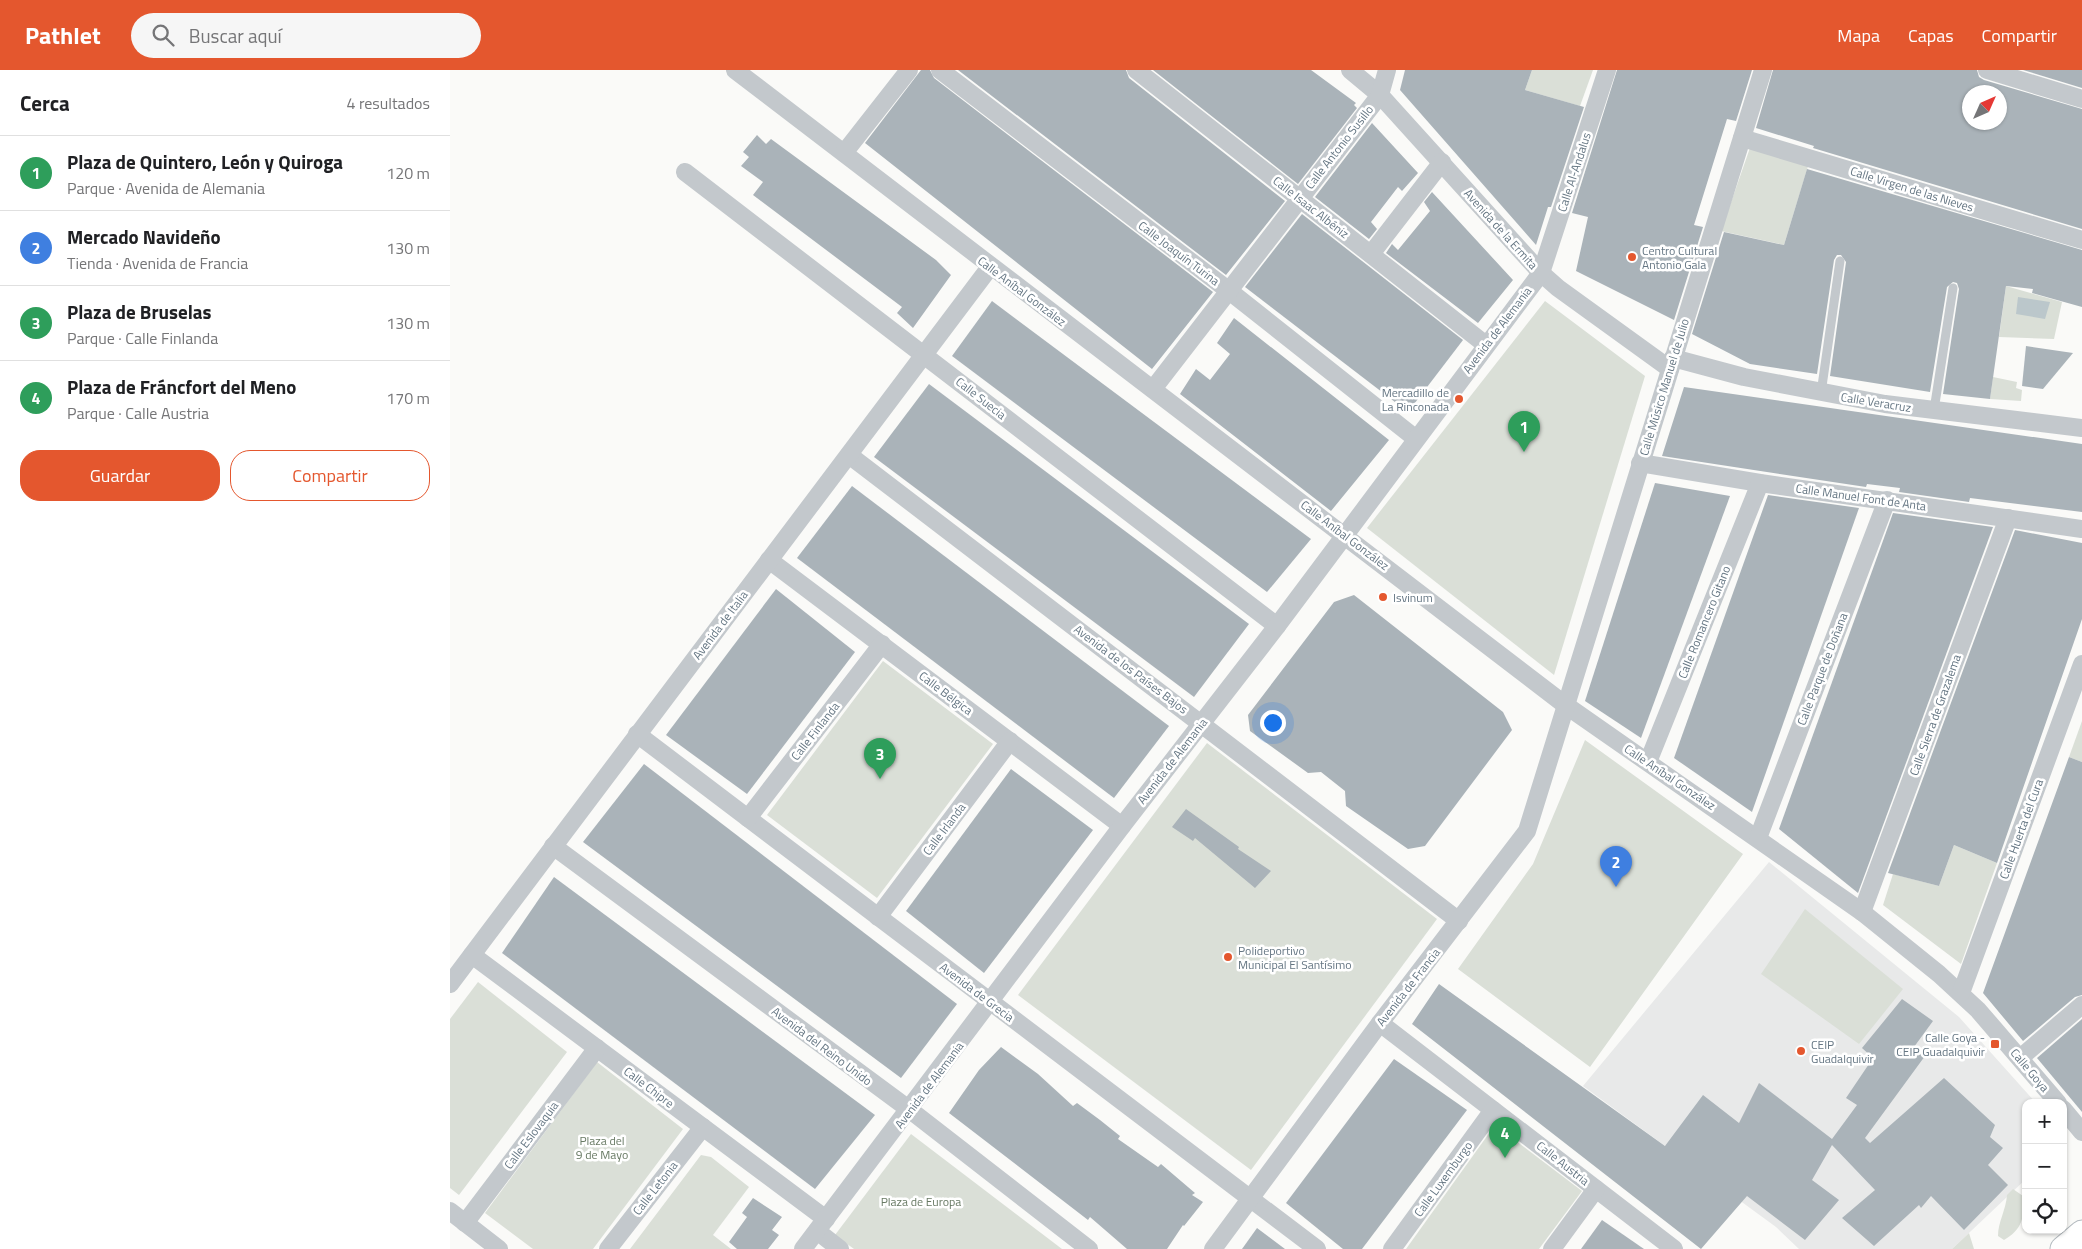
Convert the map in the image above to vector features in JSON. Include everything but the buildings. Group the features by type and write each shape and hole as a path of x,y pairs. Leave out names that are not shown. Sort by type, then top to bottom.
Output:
{"main road":[{"path":"2063,1249 2082,1233"}],"street":[{"name":"Calle Aníbal González","path":"735,70 990,267 1345,535 1564,704 1862,912 1961,993"},
{"path":"844,153 910,70"},
{"name":"Calle Joaquín Turina","path":"940,70 1228,290 1415,438"},
{"name":"Calle Isaac Albéniz","path":"1136,70 1486,345"},
{"name":"Avenida de la Ermita","path":"1350,70 1380,95 1540,273 1558,288 1671,363"},
{"path":"1380,95 1387,70"},
{"name":"Calle Al-Andalus","path":"1540,273 1607,70"},
{"name":"Calle Músico Manuel de Julio","path":"1564,704 1763,70"},
{"path":"1987,70 2082,100"},
{"name":"Calle Antonio Susillo","path":"1153,389 1380,95"},
{"name":"Calle Virgen de las Nieves","path":"1742,138 2082,240"},
{"path":"1371,254 1442,162"},
{"name":"Calle Suecia","path":"685,172 1277,626"},
{"name":"Avenida de Italia","path":"450,984 990,267"},
{"name":"Avenida de Alemania","path":"803,1249 910,1110 1122,826 1277,626 1415,438 1540,273"},
{"name":"Calle Veracruz","path":"1671,363 1821,393 1934,410 2082,428"},
{"name":"Avenida de los Países Bajos","path":"850,455 1459,921"},
{"name":"Calle Manuel Font de Anta","path":"1640,463 2082,529"},
{"name":"Calle Romancero Gitano","path":"1648,762 1760,482"},
{"name":"Calle Parque de Doñana","path":"1758,838 1887,500"},
{"name":"Calle Sierra de Grazalema","path":"1862,912 2008,518"},
{"name":"Calle Bélgica","path":"769,560 1122,826"},
{"name":"Calle Finlanda","path":"748,818 882,644"},
{"name":"Calle Huerta del Cura","path":"1961,993 2082,664"},
{"name":"Avenida de Francia","path":"1213,1249 1380,1023 1527,831 1564,704"},
{"name":"Avenida de Grecia","path":"637,734 1317,1249"},
{"name":"Calle Irlanda","path":"878,917 1010,741"},
{"name":"Avenida del Reino Unido","path":"553,846 910,1110 1089,1249"},
{"name":"Calle Chipre","path":"472,955 703,1127 821,1225 840,1249"},
{"name":"Calle Goya","path":"1961,993 2055,1099"},
{"path":"2020,1058 2082,1005"},
{"name":"Calle Austria","path":"1380,1023 1674,1249"},
{"name":"Calle Eslovaquia","path":"465,1223 597,1048"},
{"name":"Calle Luxemburgo","path":"1392,1249 1493,1110"},
{"path":"2067,1114 2082,1132"},
{"name":"Calle Letonia","path":"608,1249 703,1127"},
{"path":"1552,1249 1596,1189"},
{"path":"450,1211 500,1249"}],"lane":[{"path":"1821,393 1840,261"},
{"path":"1934,410 1952,288"}],"shaded area":[{"path":"2018,297 2050,302 2045,319 2016,314"},
{"name":"CEIP Guadalquivir","path":"1769,862 1959,1017 2032,1099 2022,1099 2022,1183 1952,1249 1799,1249 1776,1227 1583,1086"}],"green space":[{"path":"1532,70 1593,70 1580,106 1525,90"},
{"path":"1751,145 1809,163 1784,245 1721,231"},
{"path":"2006,286 2062,302 2054,339 1999,337"},
{"path":"1545,301 1645,376 1554,675 1367,528"},
{"path":"1993,377 2017,382 2016,388 2022,390 2021,401 1990,399"},
{"path":"883,661 993,744 877,898 767,815"},
{"path":"2082,721 2082,762 2069,757"},
{"path":"1585,740 1743,854 1590,1067 1458,969 1533,864"},
{"name":"Polideportivo Municipal El Santísimo","path":"1207,743 1437,919 1251,1170 1018,995"},
{"path":"1954,845 1997,863 1961,964 1883,905 1893,874 1939,886"},
{"path":"1805,909 1903,989 1859,1044 1761,974"},
{"path":"478,982 567,1052 459,1195 450,1188 450,1019"},
{"name":"Plaza del 9 de Mayo","path":"597,1062 683,1129 593,1249 533,1249 485,1213"},
{"path":"1495,1125 1582,1191 1539,1249 1406,1249"},
{"name":"Plaza de Europa","path":"911,1134 1062,1249 854,1249 835,1235"},
{"path":"701,1155 711,1157 749,1187 713,1235 731,1249 630,1249"},
{"path":"2013,1189 2022,1195 2022,1220 2015,1232 2004,1240 1998,1236 1998,1231 2007,1195"},
{"path":"1969,1233 1974,1249 1952,1249"}],"place":[{"name":"Centro Cultural Antonio Gala","path":"1632,257"},
{"name":"Mercadillo de La Rinconada","path":"1459,399"},
{"name":"Plaza de Quintero, León y Quiroga","path":"1524,452"},
{"name":"Isvinum","path":"1383,597"},
{"name":"Plaza de Bruselas","path":"880,779"},
{"name":"Mercado Navideño","path":"1616,887"},
{"name":"Polideportivo Municipal El Santísimo","path":"1228,957"},
{"name":"Calle Goya - CEIP Guadalquivir","path":"1995,1044"},
{"name":"CEIP Guadalquivir","path":"1801,1051"},
{"name":"Plaza de Fráncfort del Meno","path":"1505,1158"}]}
